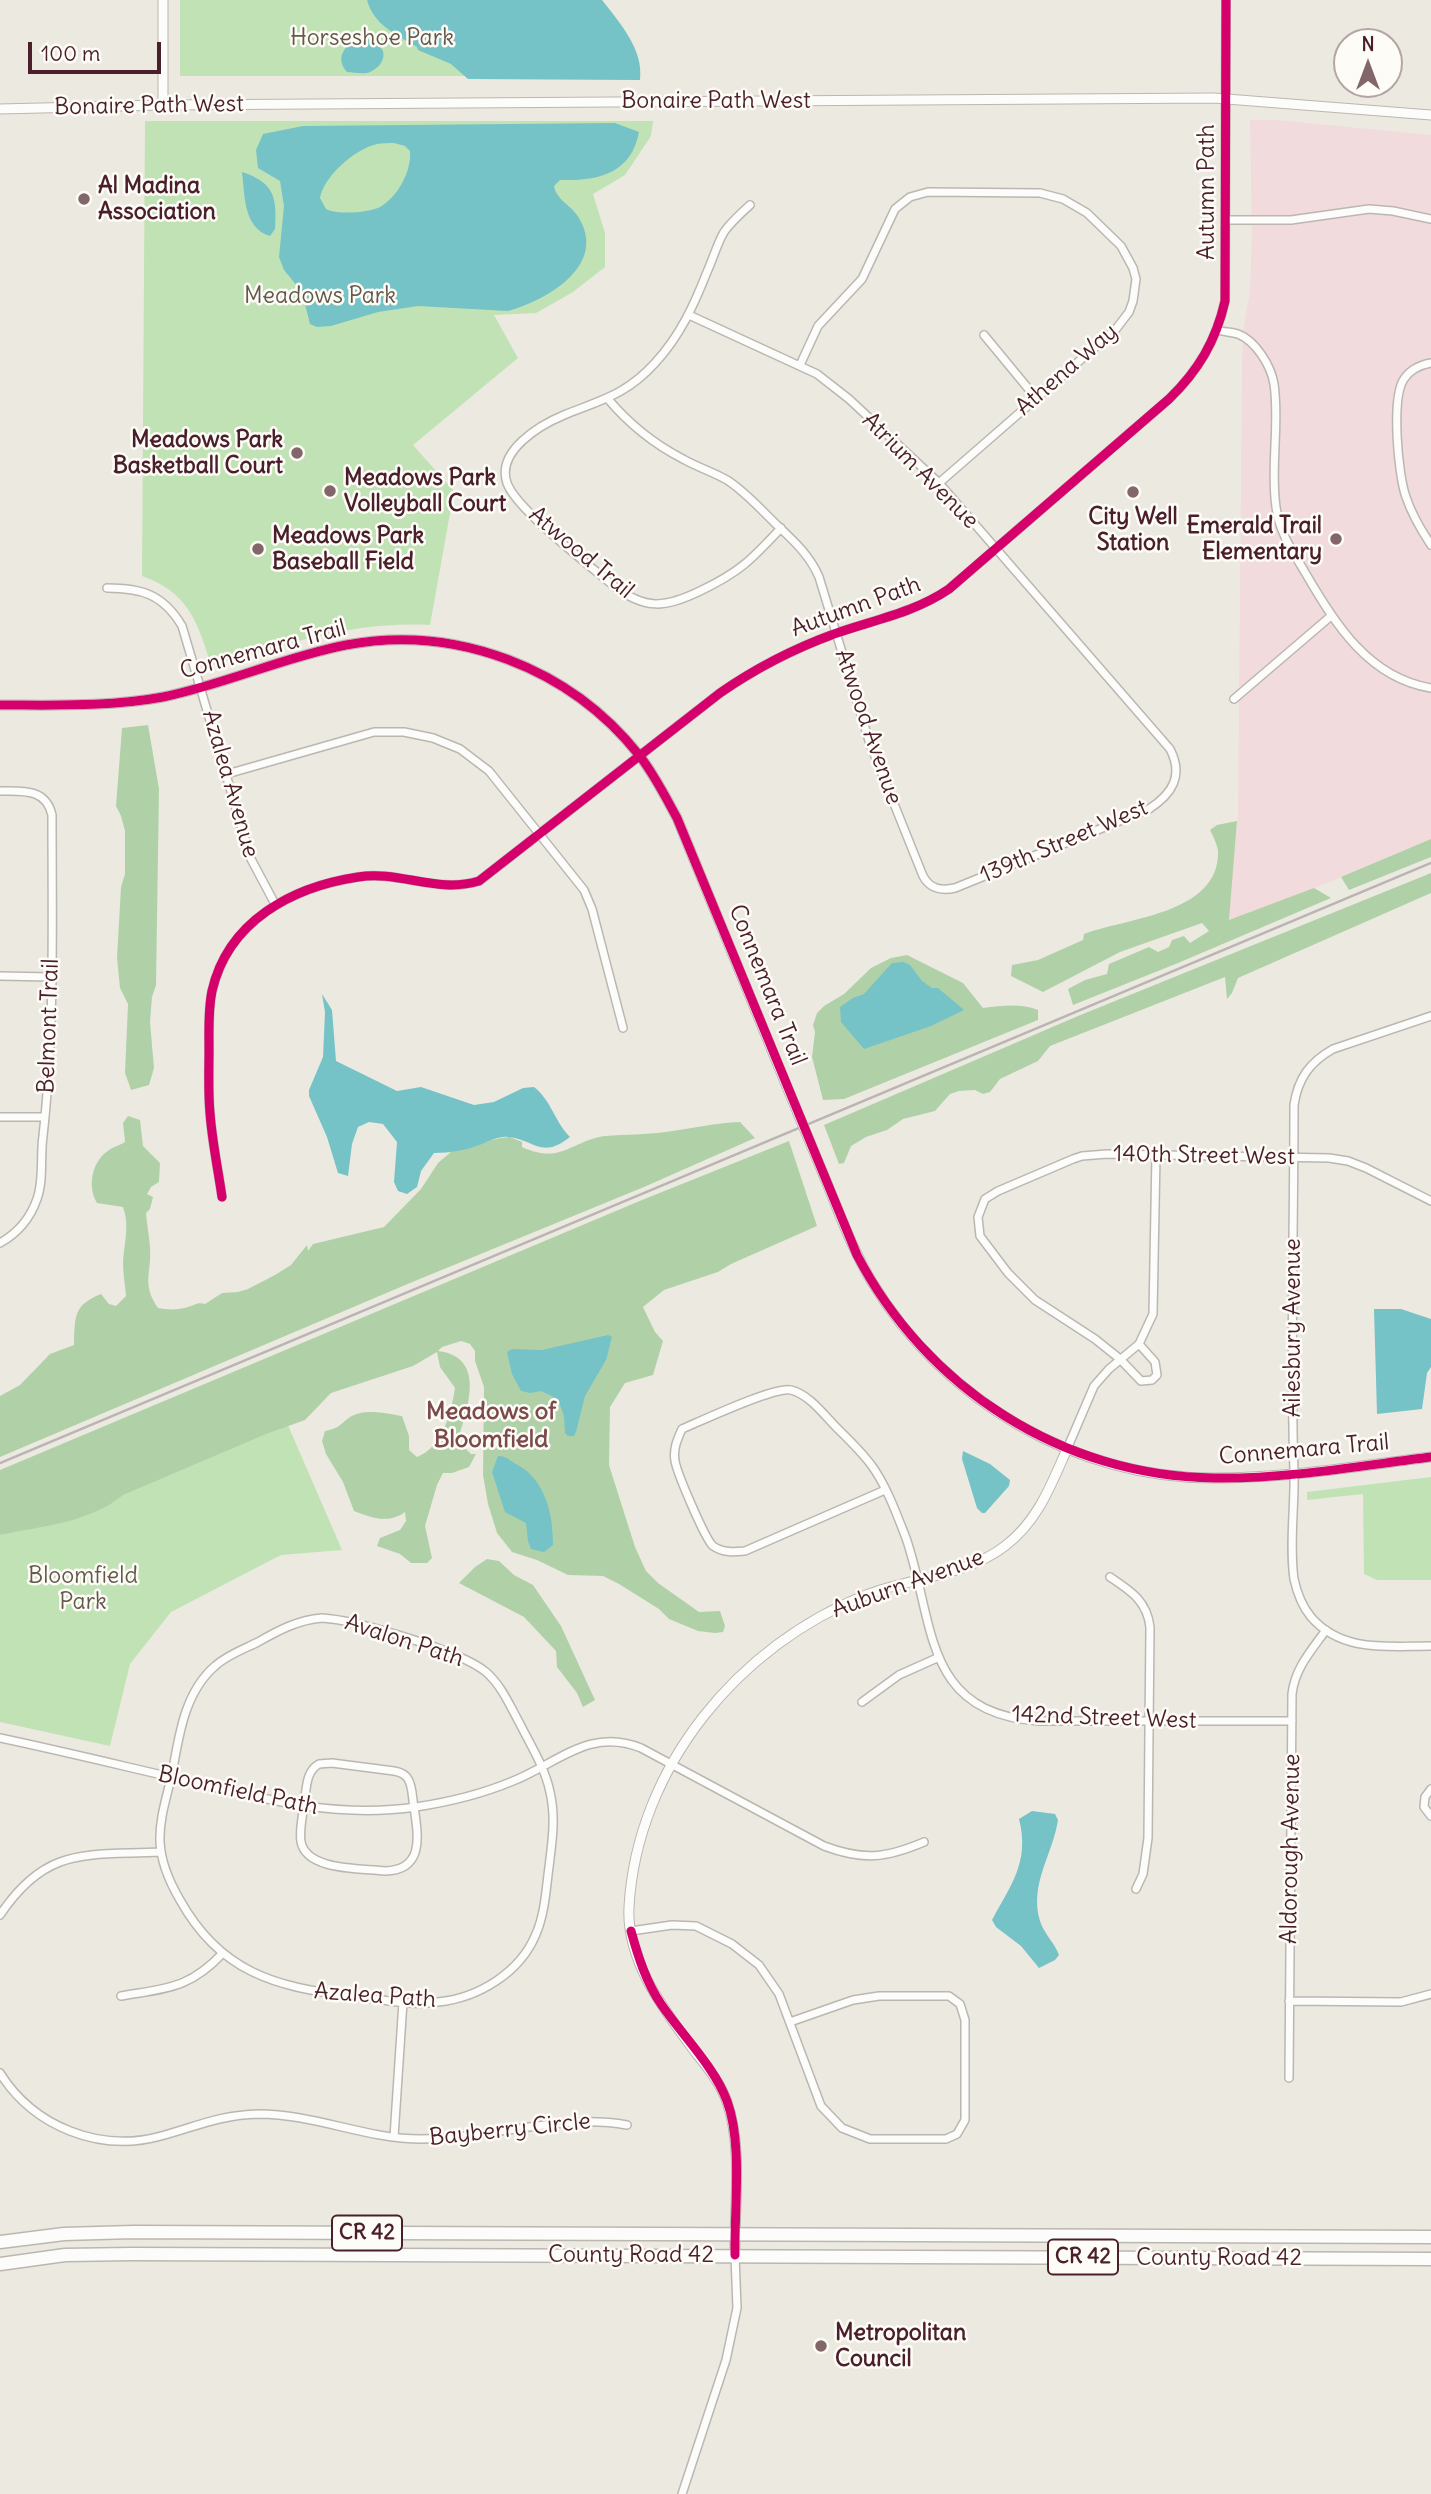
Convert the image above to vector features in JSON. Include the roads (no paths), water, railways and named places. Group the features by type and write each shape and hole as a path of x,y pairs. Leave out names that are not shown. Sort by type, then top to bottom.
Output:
{"highway":[{"name":"County Road 42","path":"0,2242 51,2235 133,2232 1431,2237"},
{"path":"1355,2237 1355,2258"},
{"name":"County Road 42","path":"0,2264 65,2255 132,2254 1431,2259"}],"street":[{"path":"163,0 163,105"},
{"name":"Autumn Path","path":"222,1197 209,1113 209,1019 213,990 222,963 234,941 250,923 275,904 301,892 360,876 442,886 468,884 487,876 720,693 761,665 836,633 901,613 932,600 958,582 1182,386 1201,363 1217,330 1225,301 1226,0"},
{"name":"Bonaire Path West","path":"0,109 163,105 1226,99 1431,115"},
{"name":"Athena Way","path":"800,365 818,326 862,279 891,214 901,202 910,197 928,192 1040,193 1081,209 1121,246 1133,268 1136,288 1129,312 1123,321 939,483"},
{"path":"608,399 653,366 676,338 689,315 723,233 750,205"},
{"path":"1226,220 1291,220 1369,209 1431,219"},
{"name":"Atrium Avenue","path":"689,315 817,374 840,391 939,483 1170,749 1177,771 1174,782"},
{"path":"1217,330 1240,335 1254,346 1269,367 1274,384 1274,490 1278,519 1285,538 1331,616 1359,650 1379,667 1405,680 1431,688"},
{"path":"984,335 1036,398"},
{"path":"1431,363 1417,367 1408,375 1399,389 1397,402 1398,460 1402,483 1415,520 1431,545"},
{"name":"Atwood Trail","path":"608,399 545,425 514,450 506,468 506,477 511,491 537,519 627,596 643,603 672,603 728,578 750,562 781,528"},
{"name":"Atwood Avenue","path":"608,399 622,416 651,440 680,458 730,482 799,545 815,568 870,744 923,876 932,886 945,890"},
{"name":"Azalea Avenue","path":"107,588 130,588 144,592 174,614 185,631 253,865 275,904"},
{"path":"1234,699 1331,616"},
{"name":"Connemara Trail","path":"0,705 111,704 168,696 343,645 387,640 444,643 478,650 522,665 564,687 598,713 640,756 657,780 677,818 865,1270 882,1298 917,1343 951,1378 981,1401 1032,1432 1067,1449 1119,1465 1175,1475 1213,1478 1294,1475 1431,1458"},
{"path":"227,774 357,736 388,732 418,735 447,743 480,762 541,834 588,898 623,1028"},
{"name":"139th Street West","path":"945,890 1149,809 1164,799 1174,782"},
{"name":"Belmont Trail","path":"0,791 31,792 41,796 49,804 52,815 50,1077 40,1155 39,1193 21,1227 0,1243"},
{"path":"0,976 51,977"},
{"name":"Ailesbury Avenue","path":"1431,1016 1333,1049 1320,1056 1309,1066 1296,1089 1291,1378 1295,1580 1303,1605 1311,1617 1326,1630 1344,1640 1366,1646 1431,1646"},
{"path":"0,1117 45,1117"},
{"name":"140th Street West","path":"1121,1359 1050,1311 1014,1279 980,1236 978,1217 985,1199 1082,1156 1156,1155 1348,1161 1431,1201"},
{"name":"Auburn Avenue","path":"735,2255 735,2137 726,2100 712,2073 659,2001 646,1977 631,1931 629,1908 637,1856 649,1815 671,1764 715,1701 771,1648 804,1625 843,1605 887,1587 980,1561 1017,1536 1046,1499 1094,1386 1139,1344 1150,1324 1154,1304 1156,1155"},
{"path":"1121,1359 1141,1381 1152,1380 1157,1375 1155,1362 1139,1344"},
{"name":"142nd Street West","path":"885,1490 745,1551 729,1552 715,1547 704,1536 675,1461 675,1444 682,1429 773,1392 790,1390 818,1408 858,1448 874,1468 885,1490 906,1540 937,1658 960,1690 972,1700 999,1714 1039,1721 1292,1721"},
{"path":"1110,1577 1142,1601 1149,1618 1147,1856 1136,1889"},
{"name":"Avalon Path","path":"171,1777 188,1704 203,1678 225,1659 285,1627 300,1621 322,1618 360,1625 455,1654 476,1664 494,1679 503,1692 542,1768"},
{"name":"Aldorough Avenue","path":"1289,2078 1292,1694 1298,1672 1326,1630"},
{"path":"862,1702 899,1675 937,1658"},
{"name":"Bloomfield Path","path":"0,1738 304,1807 351,1811 414,1807 478,1793 542,1768 575,1749 600,1741 629,1743 840,1852 854,1856 879,1856 893,1854 924,1842"},
{"path":"326,1763 401,1772 410,1783 418,1835 416,1852 407,1865 392,1871 325,1864 312,1859 301,1841 304,1807 311,1769 326,1763"},
{"name":"Azalea Path","path":"171,1777 161,1829 161,1852 187,1912 223,1953 252,1972 289,1987 403,2002 435,2003 473,1994 511,1970 530,1946 543,1909 553,1830 551,1797 542,1768"},
{"path":"1431,1789 1426,1794 1424,1803 1426,1811 1431,1815"},
{"path":"0,1915 23,1887 64,1860 92,1853 161,1852"},
{"path":"631,1931 687,1925 704,1929 732,1944 759,1965 779,1994 821,2105 842,2128 860,2137 881,2140 946,2140 961,2130 965,2120 965,2020 962,2008 954,2000 941,1995 870,1997 790,2022"},
{"path":"121,1996 190,1980 208,1969 223,1953"},
{"path":"1289,2001 1391,2002 1413,2000 1431,1994"},
{"path":"394,2137 403,2002"},
{"name":"Bayberry Circle","path":"0,2073 20,2098 64,2130 119,2141 148,2139 211,2120 263,2114 394,2137 440,2138 589,2121 627,2125"},
{"path":"682,2494 726,2360 737,2308 735,2255"}],"water":[{"path":"367,0 602,0 629,37 638,58 640,80 468,79 451,64 418,50 386,28 370,9"},
{"path":"359,34 367,36 370,42 381,47 383,51 380,65 368,73 347,72 341,61 344,51"},
{"path":"615,123 639,132 635,146 621,166 587,179 560,180 554,186 560,198 577,215 585,233 586,249 580,264 556,289 524,306 508,311 418,306 378,312 331,326 317,327 310,324 302,292 284,270 279,257 284,206 280,181 258,168 256,150 263,134 303,126","holes":["394,143 405,146 410,151 409,166 398,190 387,203 361,212 345,213 326,209 320,198 323,190 334,173 350,157 377,144"]},
{"path":"242,172 261,181 272,193 276,218 275,229 270,236 261,232 250,218"},
{"path":"903,962 910,965 922,981 932,988 938,988 964,1010 931,1026 864,1049 841,1022 840,1007 864,994 892,963"},
{"path":"322,994 332,1010 336,1061 397,1091 421,1087 474,1105 494,1102 523,1088 534,1087 545,1098 570,1137 560,1144 544,1148 501,1137 452,1152 434,1153 421,1171 417,1187 407,1194 398,1191 394,1182 397,1142 383,1124 369,1122 358,1127 352,1144 348,1176 338,1173 327,1137 309,1096 323,1057 325,1012"},
{"path":"1374,1309 1401,1309 1431,1319 1431,1367 1427,1373 1422,1409 1377,1414"},
{"path":"608,1335 612,1337 606,1360 585,1396 574,1436 568,1436 565,1433 564,1416 558,1399 541,1391 521,1391 512,1374 507,1352 512,1349 542,1350"},
{"path":"963,1451 990,1464 1010,1480 1009,1486 985,1513 977,1508 962,1459"},
{"path":"498,1456 528,1472 541,1489 553,1534 553,1545 544,1552 531,1549 526,1523 505,1512 492,1472"},
{"path":"1032,1811 1055,1814 1058,1820 1037,1894 1037,1907 1042,1926 1059,1955 1039,1968 1021,1946 996,1927 992,1920 1017,1872 1022,1848 1019,1819"}],"railway":[{"path":"0,1463 1431,863"}],"place":[{"name":"Al Madina Association","path":"84,199"},
{"name":"Meadows Park Basketball Court","path":"297,453"},
{"name":"Meadows Park Volleyball Court","path":"330,491"},
{"name":"City Well Station","path":"1133,492"},
{"name":"Emerald Trail Elementary","path":"1336,539"},
{"name":"Meadows Park Baseball Field","path":"258,549"},
{"name":"Metropolitan Council","path":"821,2346"}],"district":[{"name":"Meadows of Bloomfield","path":"491,1426"}],"park label":[{"name":"Horseshoe Park","path":"372,38"},
{"name":"Meadows Park","path":"320,296"},
{"name":"Bloomfield Park","path":"83,1589"}]}
